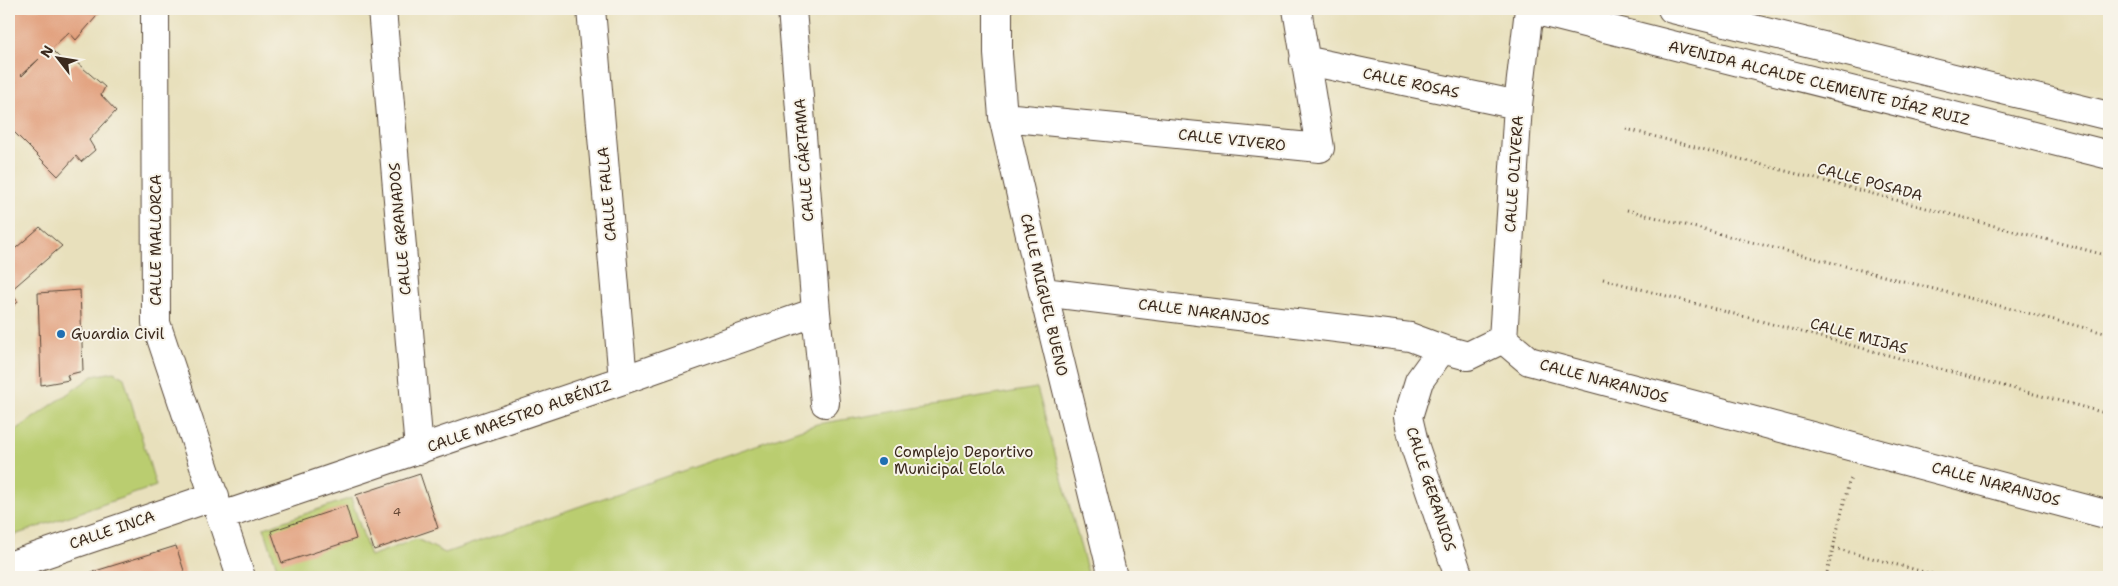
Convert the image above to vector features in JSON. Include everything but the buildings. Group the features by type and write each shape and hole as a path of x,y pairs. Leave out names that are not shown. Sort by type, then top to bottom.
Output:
{"street":[{"name":"CALLE MALLORCA","path":"155,9 156,323 219,506 241,577"},
{"name":"CALLE GRANADOS","path":"382,9 419,450"},
{"name":"CALLE FALLA","path":"591,9 622,380"},
{"name":"CALLE CÁRTAMA","path":"792,9 825,403"},
{"name":"CALLE MIGUEL BUENO","path":"998,9 998,54 1003,117 1042,292 1113,577"},
{"name":"CALLE VIVERO","path":"1003,117 1320,148 1297,9"},
{"name":"CALLE OLIVERA","path":"1503,339 1518,105 1529,9"},
{"name":"AVENIDA ALCALDE CLEMENTE DÍAZ RUIZ","path":"1529,9 2109,156"},
{"path":"1672,9 2109,116"},
{"name":"CALLE ROSAS","path":"1304,60 1518,105"},
{"name":"CALLE NARANJOS","path":"1042,292 1410,337 1468,356 1503,339 1529,361 2109,515"},
{"name":"CALLE MAESTRO ALBÉNIZ","path":"219,506 419,450 816,312"},
{"name":"CALLE GERANIOS","path":"1442,349 1419,381 1408,417 1415,446 1459,577"},
{"name":"CALLE INCA","path":"9,566 219,506"}],"path":[{"name":"CALLE POSADA","path":"1626,129 2109,256"},
{"path":"1627,210 2109,334"},
{"name":"CALLE MIJAS","path":"1603,279 2109,414"},
{"path":"1826,577 1849,482 1868,450"},
{"path":"1834,548 1943,577"}],"green space":[{"path":"114,372 124,378 156,486 9,537 9,435 93,376"},
{"name":"Complejo Deportivo Municipal Elola","path":"1037,388 1089,577 280,577 264,528 351,498 370,556 417,539 445,553 817,424"}],"place":[{"name":"Guardia Civil","path":"61,334"},
{"name":"Complejo Deportivo Municipal Elola","path":"884,461"}]}
